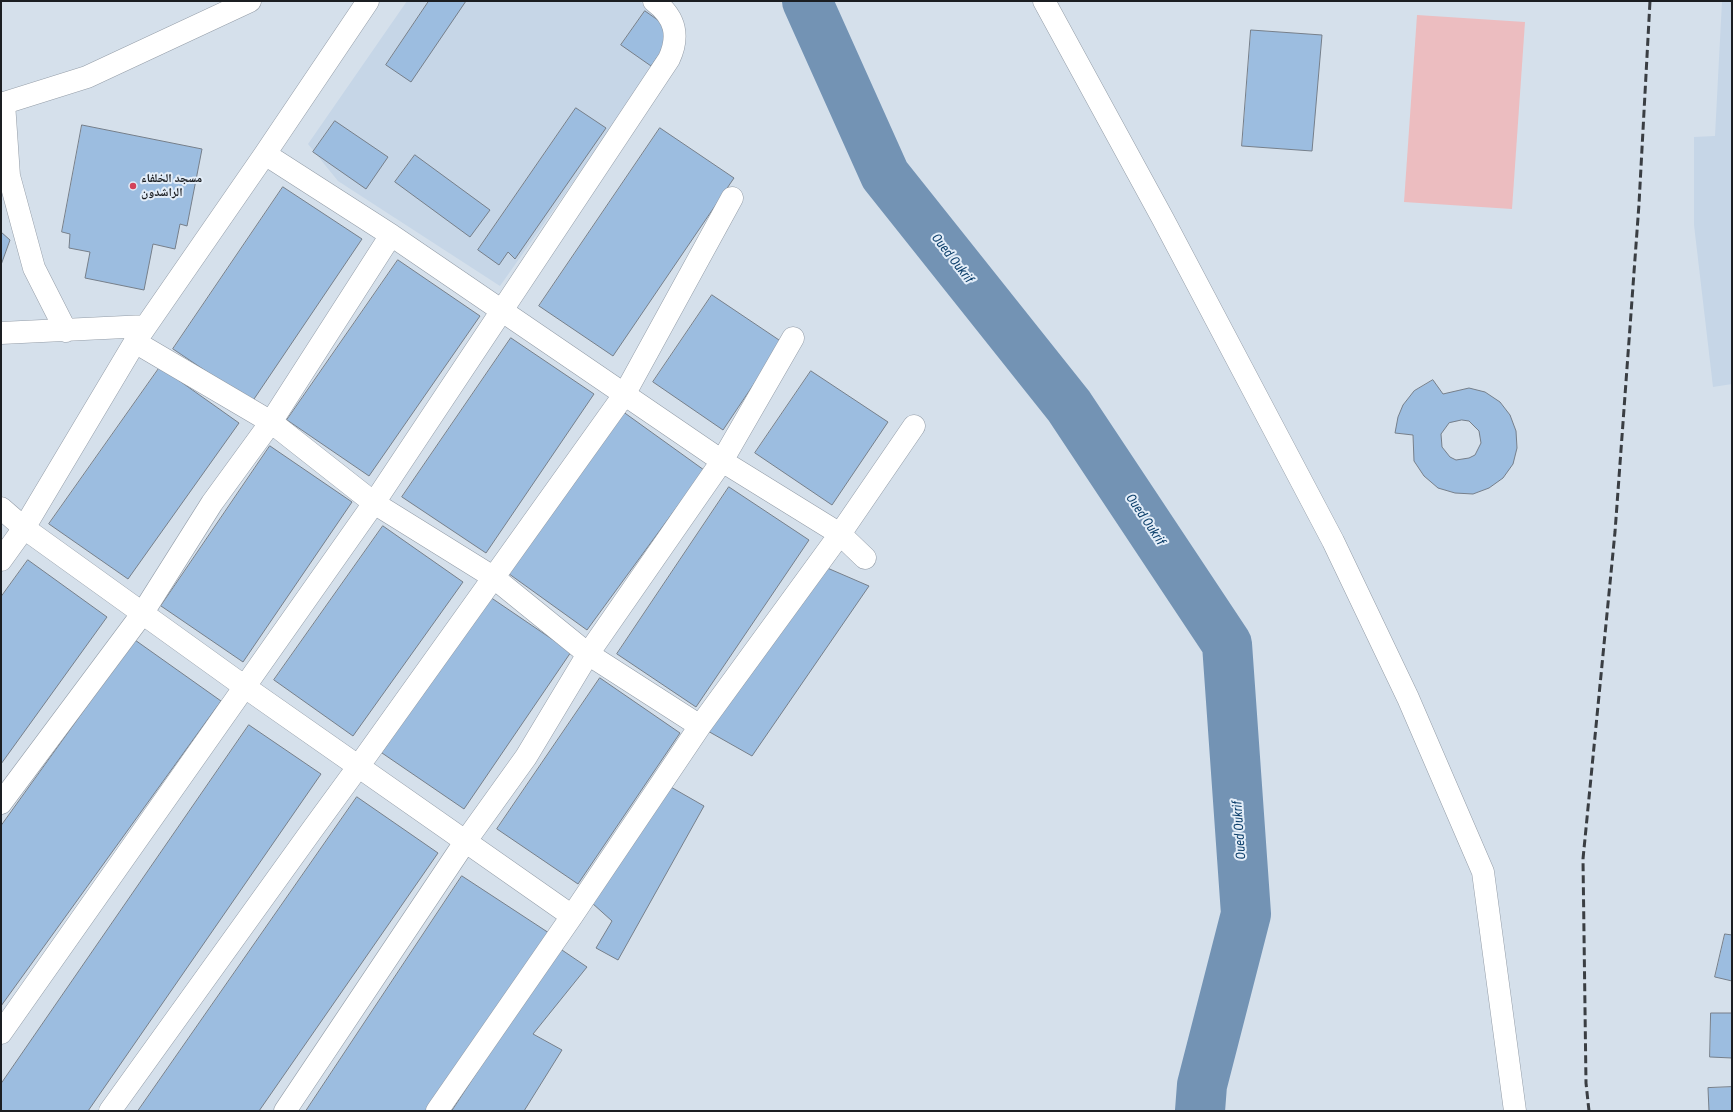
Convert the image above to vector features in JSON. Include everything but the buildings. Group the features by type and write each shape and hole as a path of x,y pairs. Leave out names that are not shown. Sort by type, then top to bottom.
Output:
{"street":[{"path":"66,331 34,268 9,176 3,103 87,77 250,1"},
{"path":"1,560 24,528 140,334 265,154 368,1"},
{"path":"1,1033 374,503 671,54 676,37 674,25 669,15 654,1"},
{"path":"1045,2 1163,218 1333,541 1408,698 1482,872 1515,1111"},
{"path":"265,154 391,235 722,461 840,534 865,558"},
{"path":"110,1111 624,395 732,198"},
{"path":"1,803 142,614 212,503 271,422 391,235"},
{"path":"1,333 66,331 140,334 271,422 374,503 493,577 588,654 700,726"},
{"path":"285,1111 465,842 526,757 588,654 722,461 793,338"},
{"path":"437,1111 572,916 700,726 840,534 914,426"},
{"path":"1,508 24,528 244,688 572,916"}],"shaded area":[{"path":"407,1 639,1 680,30 500,286 338,181 308,144"},
{"path":"1722,1 1732,1 1732,384 1713,387 1694,225 1694,137 1715,136"},
{"path":"1417,15 1525,22 1512,209 1404,202"}],"waterway":[{"name":"Oued Oukrif","path":"807,1 885,175 1069,406 1227,644 1246,914 1202,1085 1200,1111"}],"railway":[{"path":"1589,1111 1586,1083 1583,859 1615,532 1639,204 1650,1"}],"place":[{"name":"مسجد الخلفاء الراشدون","path":"133,186"}]}
